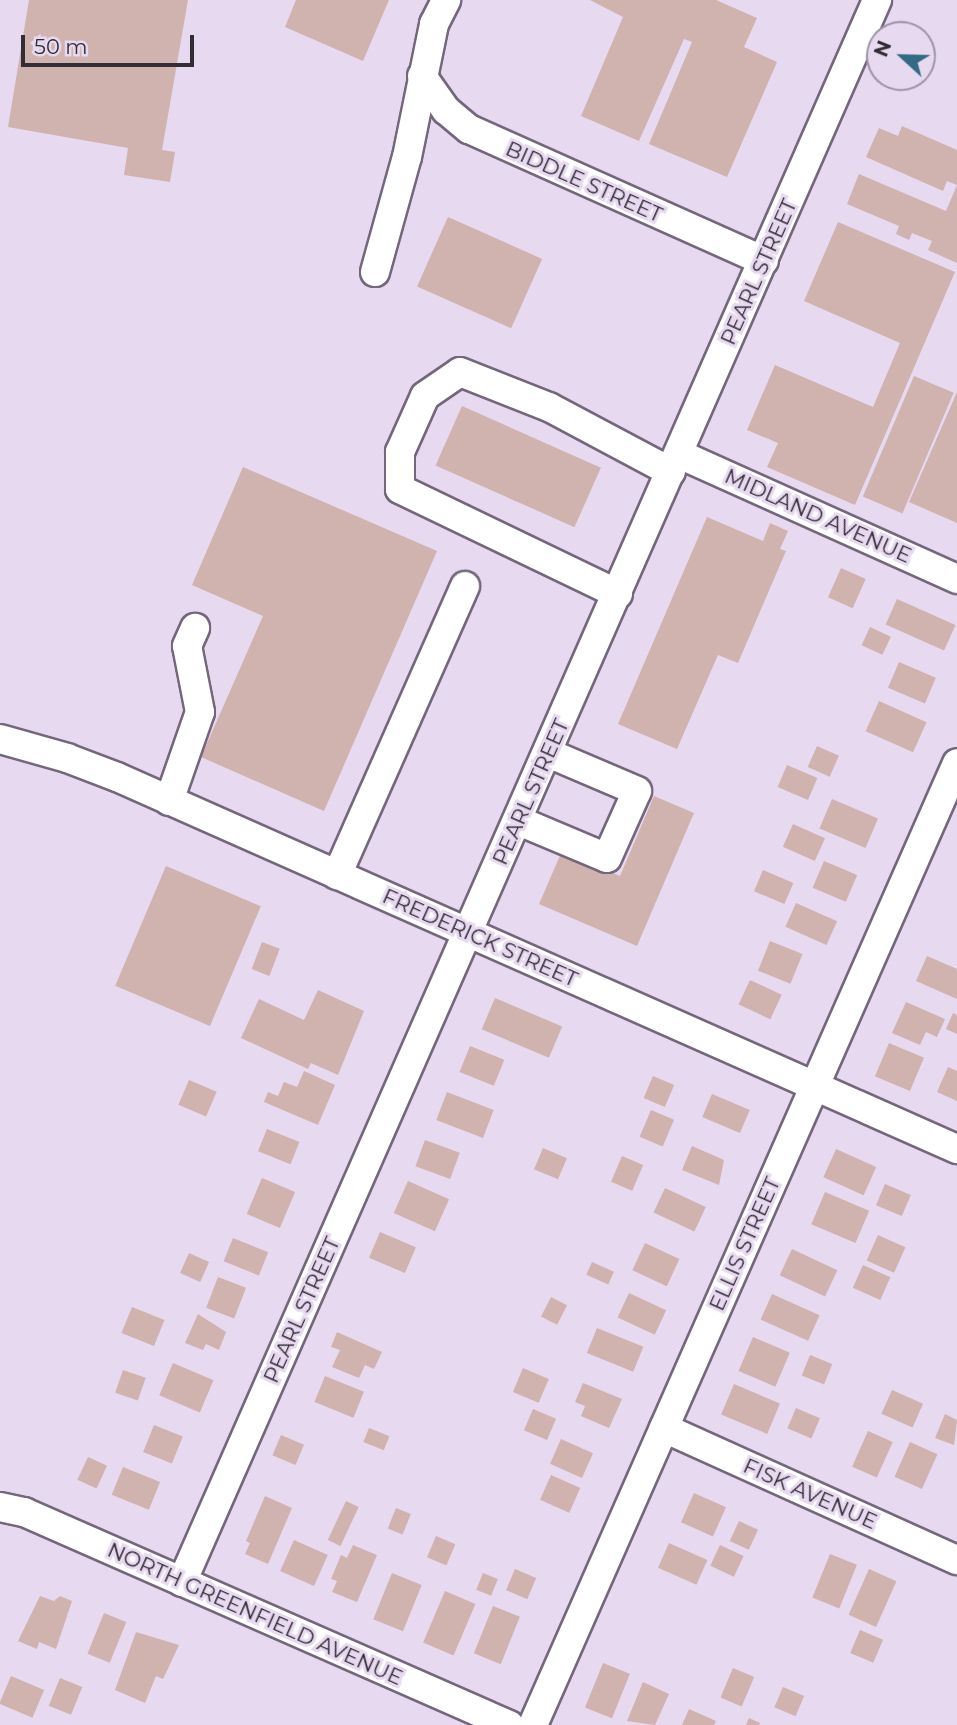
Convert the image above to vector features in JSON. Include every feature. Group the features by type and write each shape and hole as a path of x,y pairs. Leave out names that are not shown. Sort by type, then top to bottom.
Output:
{"street":[{"path":"375,272 391,224 434,24 446,0"},
{"name":"PEARL STREET","path":"183,1582 877,0"},
{"name":"BIDDLE STREET","path":"422,76 446,110 469,129 764,261"},
{"name":"MIDLAND AVENUE","path":"618,594 400,489 400,452 425,396 460,372 957,579"},
{"path":"337,875 465,586"},
{"path":"169,801 200,712 187,646 195,628"},
{"name":"FREDERICK STREET","path":"0,740 67,758 169,801 957,1149"},
{"path":"519,821 607,858 637,791 548,753"},
{"name":"ELLIS STREET","path":"533,1725 957,763"},
{"name":"FISK AVENUE","path":"664,1429 957,1560"},
{"name":"NORTH GREENFIELD AVENUE","path":"0,1507 24,1512 509,1725"}],"building":[{"path":"29,0 188,0 162,150 175,152 170,182 124,175 128,148 8,127"},
{"path":"296,0 389,0 363,61 285,27"},
{"path":"590,0 716,0 757,18 744,47 777,62 727,177 649,144 692,42 684,39 639,141 581,116 623,17"},
{"path":"902,126 957,150 957,185 947,181 943,191 866,157 879,128 898,136"},
{"path":"859,174 946,211 957,185 957,263 928,250 932,241 912,233 909,240 896,234 899,226 847,204"},
{"path":"448,217 542,259 511,328 417,286"},
{"path":"838,222 955,272 855,505 767,467 778,443 747,430 775,365 873,407 900,343 804,301"},
{"path":"914,376 954,393 902,513 863,497"},
{"path":"957,392 957,523 909,502"},
{"path":"462,406 601,468 574,527 436,465"},
{"path":"243,467 437,551 324,811 201,757 263,616 192,585"},
{"path":"707,517 763,541 770,523 788,531 780,549 786,551 738,663 718,655 677,749 618,724"},
{"path":"841,568 866,579 853,608 828,597"},
{"path":"897,599 955,625 944,651 886,625"},
{"path":"870,627 891,637 882,655 862,645"},
{"path":"899,662 936,678 925,703 888,688"},
{"path":"879,701 927,722 913,752 866,731"},
{"path":"817,746 839,756 830,777 808,767"},
{"path":"787,765 817,778 808,800 778,787"},
{"path":"654,796 694,813 637,946 539,904 562,851 620,876"},
{"path":"832,799 878,819 866,848 819,828"},
{"path":"793,824 825,838 815,861 783,847"},
{"path":"824,861 857,875 846,902 813,888"},
{"path":"166,866 261,906 210,1026 115,986"},
{"path":"763,870 793,883 784,904 754,891"},
{"path":"796,903 837,921 827,945 785,927"},
{"path":"770,941 802,954 790,984 758,971"},
{"path":"262,942 280,949 269,976 252,969"},
{"path":"927,956 957,969 957,999 916,981"},
{"path":"750,980 782,995 770,1019 739,1004"},
{"path":"318,990 364,1011 338,1075 311,1063 308,1069 241,1038 259,999 304,1020"},
{"path":"495,998 562,1027 549,1058 482,1029"},
{"path":"906,1002 945,1019 937,1037 926,1032 920,1045 892,1033"},
{"path":"953,1013 957,1015 957,1034 946,1029"},
{"path":"889,1043 924,1058 910,1091 875,1076"},
{"path":"470,1046 504,1060 494,1086 460,1072"},
{"path":"948,1067 957,1071 957,1101 937,1092"},
{"path":"304,1071 335,1085 318,1125 264,1102 268,1092 278,1096 284,1082 297,1087"},
{"path":"653,1076 674,1085 665,1107 644,1098"},
{"path":"189,1080 217,1092 206,1117 178,1105"},
{"path":"447,1092 494,1110 483,1138 436,1120"},
{"path":"712,1094 750,1110 740,1133 702,1117"},
{"path":"651,1110 674,1120 663,1146 640,1137"},
{"path":"267,1129 299,1142 290,1164 258,1151"},
{"path":"425,1140 460,1153 450,1179 415,1166"},
{"path":"692,1146 724,1160 719,1185 682,1170"},
{"path":"543,1148 567,1158 558,1179 534,1169"},
{"path":"836,1149 876,1167 864,1195 823,1177"},
{"path":"622,1156 643,1165 632,1191 611,1182"},
{"path":"262,1178 295,1192 280,1228 247,1214"},
{"path":"408,1181 449,1199 435,1231 394,1213"},
{"path":"885,1184 911,1195 902,1216 876,1205"},
{"path":"665,1188 706,1207 694,1231 654,1212"},
{"path":"825,1192 869,1211 856,1243 811,1224"},
{"path":"380,1232 416,1247 405,1273 369,1258"},
{"path":"878,1235 905,1247 894,1273 867,1261"},
{"path":"233,1238 268,1252 259,1275 224,1261"},
{"path":"645,1243 679,1259 667,1286 632,1270"},
{"path":"792,1249 837,1270 825,1296 780,1275"},
{"path":"189,1253 209,1262 200,1282 180,1273"},
{"path":"592,1262 614,1272 608,1285 586,1275"},
{"path":"863,1265 890,1277 880,1300 853,1288"},
{"path":"218,1277 246,1288 234,1319 206,1308"},
{"path":"629,1293 666,1310 655,1335 618,1317"},
{"path":"772,1294 820,1315 808,1341 761,1320"},
{"path":"551,1297 567,1305 557,1325 541,1317"},
{"path":"132,1307 164,1320 154,1346 122,1333"},
{"path":"198,1314 226,1332 219,1350 206,1344 203,1350 185,1343"},
{"path":"597,1328 643,1347 633,1372 587,1353"},
{"path":"337,1332 382,1352 374,1369 365,1365 359,1378 332,1367 340,1350 331,1347"},
{"path":"753,1337 790,1353 775,1387 739,1371"},
{"path":"810,1355 832,1364 824,1384 802,1375"},
{"path":"173,1363 214,1380 200,1412 159,1395"},
{"path":"523,1368 549,1379 539,1403 513,1392"},
{"path":"123,1370 146,1378 138,1401 115,1393"},
{"path":"325,1376 364,1392 353,1418 315,1402"},
{"path":"583,1383 622,1399 609,1428 581,1416 585,1406 575,1402"},
{"path":"734,1384 780,1404 767,1434 721,1414"},
{"path":"892,1390 923,1404 912,1428 881,1414"},
{"path":"796,1408 820,1418 811,1438 787,1428"},
{"path":"533,1409 556,1419 547,1440 524,1430"},
{"path":"945,1414 957,1420 954,1445 935,1438"},
{"path":"154,1425 183,1437 172,1464 143,1452"},
{"path":"369,1428 389,1436 384,1450 363,1442"},
{"path":"868,1431 893,1442 877,1478 852,1467"},
{"path":"281,1435 304,1445 295,1465 272,1455"},
{"path":"561,1439 593,1453 582,1478 550,1464"},
{"path":"910,1442 937,1454 922,1489 895,1477"},
{"path":"88,1457 107,1466 96,1489 77,1480"},
{"path":"123,1467 160,1482 149,1510 112,1495"},
{"path":"551,1475 580,1488 569,1513 540,1500"},
{"path":"694,1493 726,1507 713,1536 681,1522"},
{"path":"265,1496 292,1508 268,1564 245,1554 250,1543 246,1541"},
{"path":"346,1501 359,1507 341,1546 328,1540"},
{"path":"396,1508 411,1514 403,1534 388,1528"},
{"path":"739,1521 758,1530 749,1550 730,1541"},
{"path":"436,1536 455,1544 446,1565 427,1557"},
{"path":"294,1540 328,1555 314,1586 280,1571"},
{"path":"669,1543 707,1560 696,1585 658,1568"},
{"path":"353,1545 377,1555 357,1602 332,1592 337,1581 331,1579 341,1555 347,1558"},
{"path":"720,1545 744,1556 734,1577 710,1566"},
{"path":"830,1554 857,1565 839,1608 812,1598"},
{"path":"515,1569 536,1578 527,1599 506,1590"},
{"path":"869,1569 896,1581 876,1627 849,1615"},
{"path":"392,1573 422,1585 403,1631 373,1619"},
{"path":"483,1573 498,1579 491,1596 476,1590"},
{"path":"445,1591 475,1604 453,1655 423,1643"},
{"path":"40,1596 54,1601 60,1596 72,1601 56,1649 39,1642 37,1649 18,1641"},
{"path":"493,1606 520,1617 501,1664 474,1653"},
{"path":"104,1613 126,1622 110,1663 88,1654"},
{"path":"860,1630 883,1640 873,1663 850,1653"},
{"path":"136,1632 179,1645 163,1679 156,1676 145,1703 115,1690"},
{"path":"603,1663 630,1674 612,1718 585,1708"},
{"path":"733,1668 754,1677 742,1706 720,1697"},
{"path":"11,1676 44,1690 32,1718 0,1704"},
{"path":"60,1678 82,1687 71,1715 49,1706"},
{"path":"643,1682 669,1694 655,1725 627,1721"},
{"path":"783,1687 804,1696 796,1716 774,1707"},
{"path":"689,1709 716,1721 714,1725 682,1725"},
{"path":"749,1718 760,1723 759,1725 746,1725"}]}
